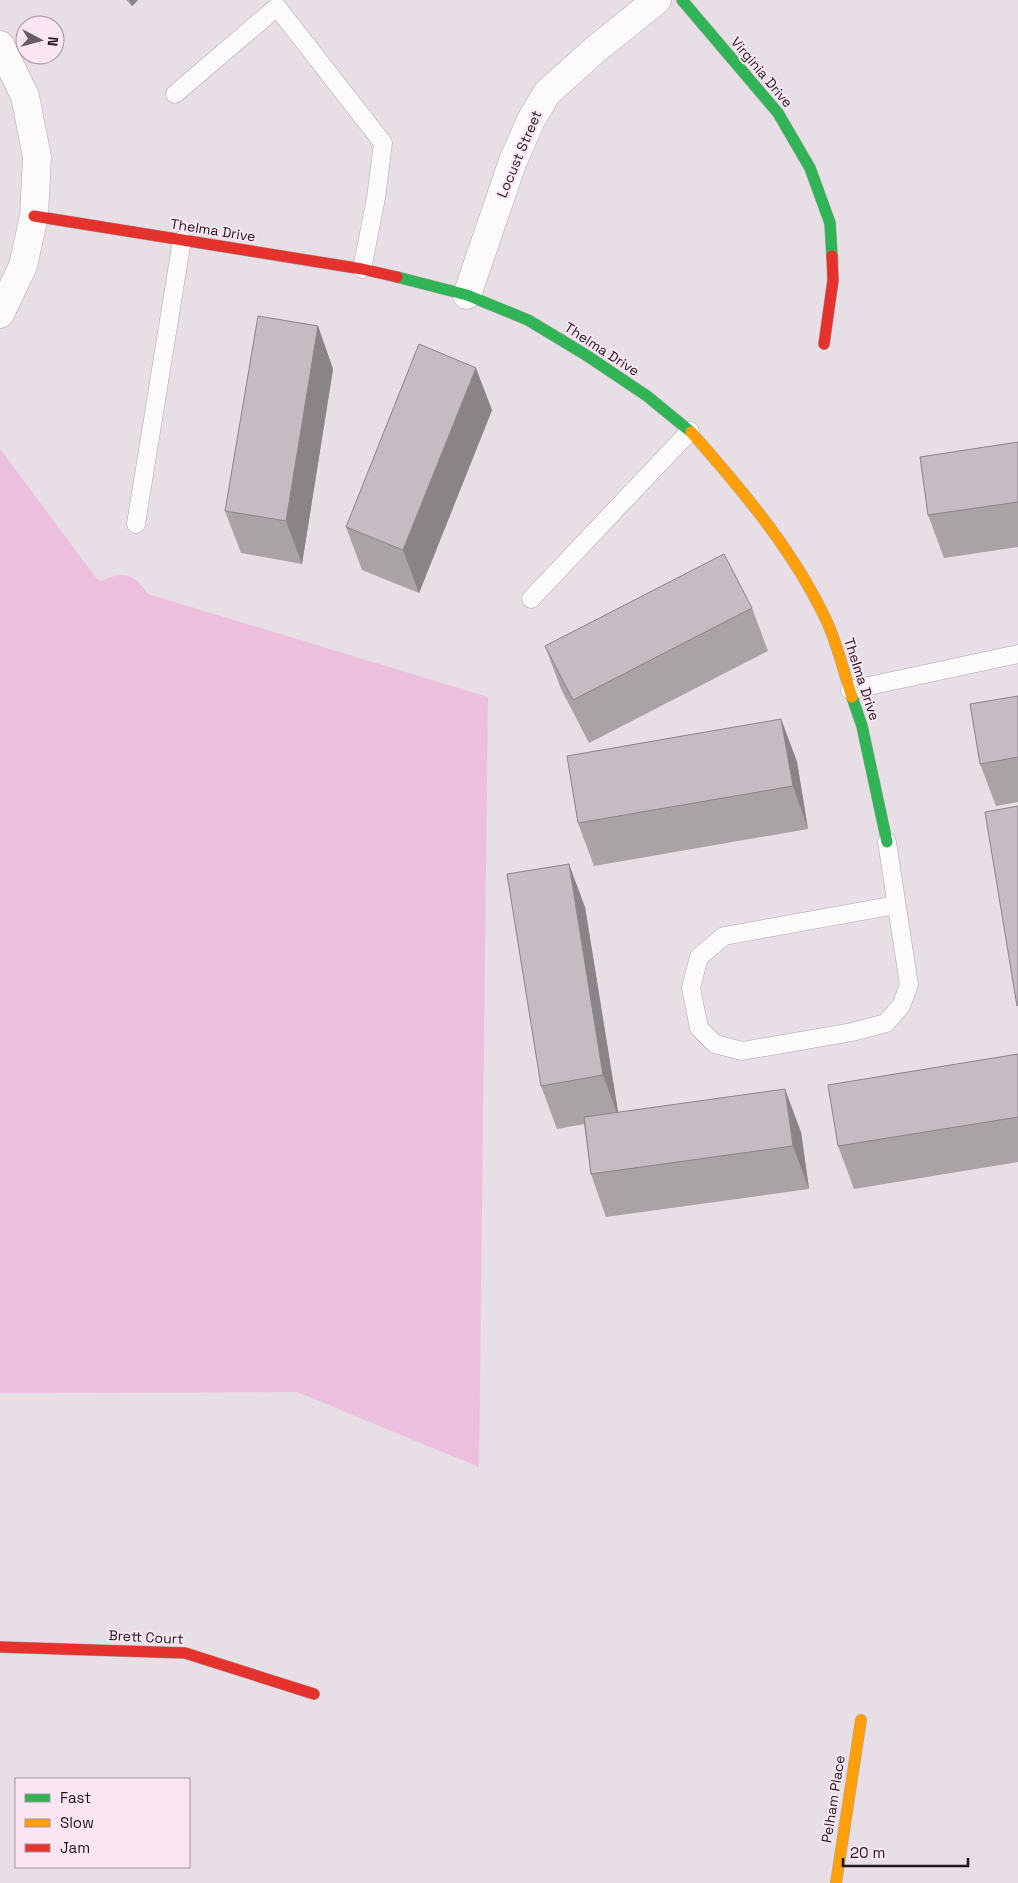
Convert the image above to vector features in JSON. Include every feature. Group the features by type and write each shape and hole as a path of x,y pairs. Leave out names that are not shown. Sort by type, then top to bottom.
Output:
{"street":[{"name":"Locust Street","path":"467,295 513,161 530,120 547,93 596,49 657,0"},
{"name":"Virginia Drive","path":"682,0 778,113 810,168 830,223 833,280 824,344"},
{"path":"0,46 25,96 37,157 34,216 23,266 0,314"},
{"name":"Thelma Drive","path":"34,216 362,269 421,282 467,295 528,320 586,355 647,396 690,431 745,492 799,569 828,625 862,726 886,842"},
{"name":"Brett Court","path":"0,1647 184,1653 314,1694"},
{"name":"Pelham Place","path":"836,1883 861,1720"}],"lane":[{"path":"175,94 277,7 383,143 376,198 362,269"},
{"path":"136,524 182,240"},
{"path":"531,599 690,431"},
{"path":"850,690 1018,654"},
{"path":"886,842 909,985 901,1006 886,1023 852,1032 742,1051 715,1044 699,1028 691,988 699,958 724,936 896,905"}],"shaded area":[{"path":"0,449 97,579 102,581 116,576 128,576 139,582 148,594 488,697 479,1467 297,1392 0,1393"}],"building":[{"path":"258,316 318,326 286,521 225,511"},
{"path":"419,344 476,368 403,550 346,527"},
{"path":"1018,442 1018,502 928,515 920,457"},
{"path":"724,554 752,608 573,700 545,646"},
{"path":"1018,696 1018,757 980,764 970,704"},
{"path":"781,719 793,786 578,823 567,756"},
{"path":"1018,806 1018,1005 1017,1006 985,812"},
{"path":"569,864 603,1075 541,1086 507,874"},
{"path":"1018,1054 1018,1117 838,1146 828,1085"},
{"path":"785,1089 793,1146 591,1174 584,1117"}],"traffic: fast":[{"path":"682,0 778,113 810,168 830,223 832,256"},
{"path":"397,277 467,295 528,320 586,355 647,396 691,432"},
{"path":"852,697 862,726 887,842"}],"traffic: slow":[{"path":"691,432 767,523 800,572 828,624 852,697"},
{"path":"836,1883 861,1720"}],"traffic: jam":[{"path":"34,216 362,269 397,277"},
{"path":"824,344 833,280 832,256"},
{"path":"0,1647 185,1653 314,1694"}]}
